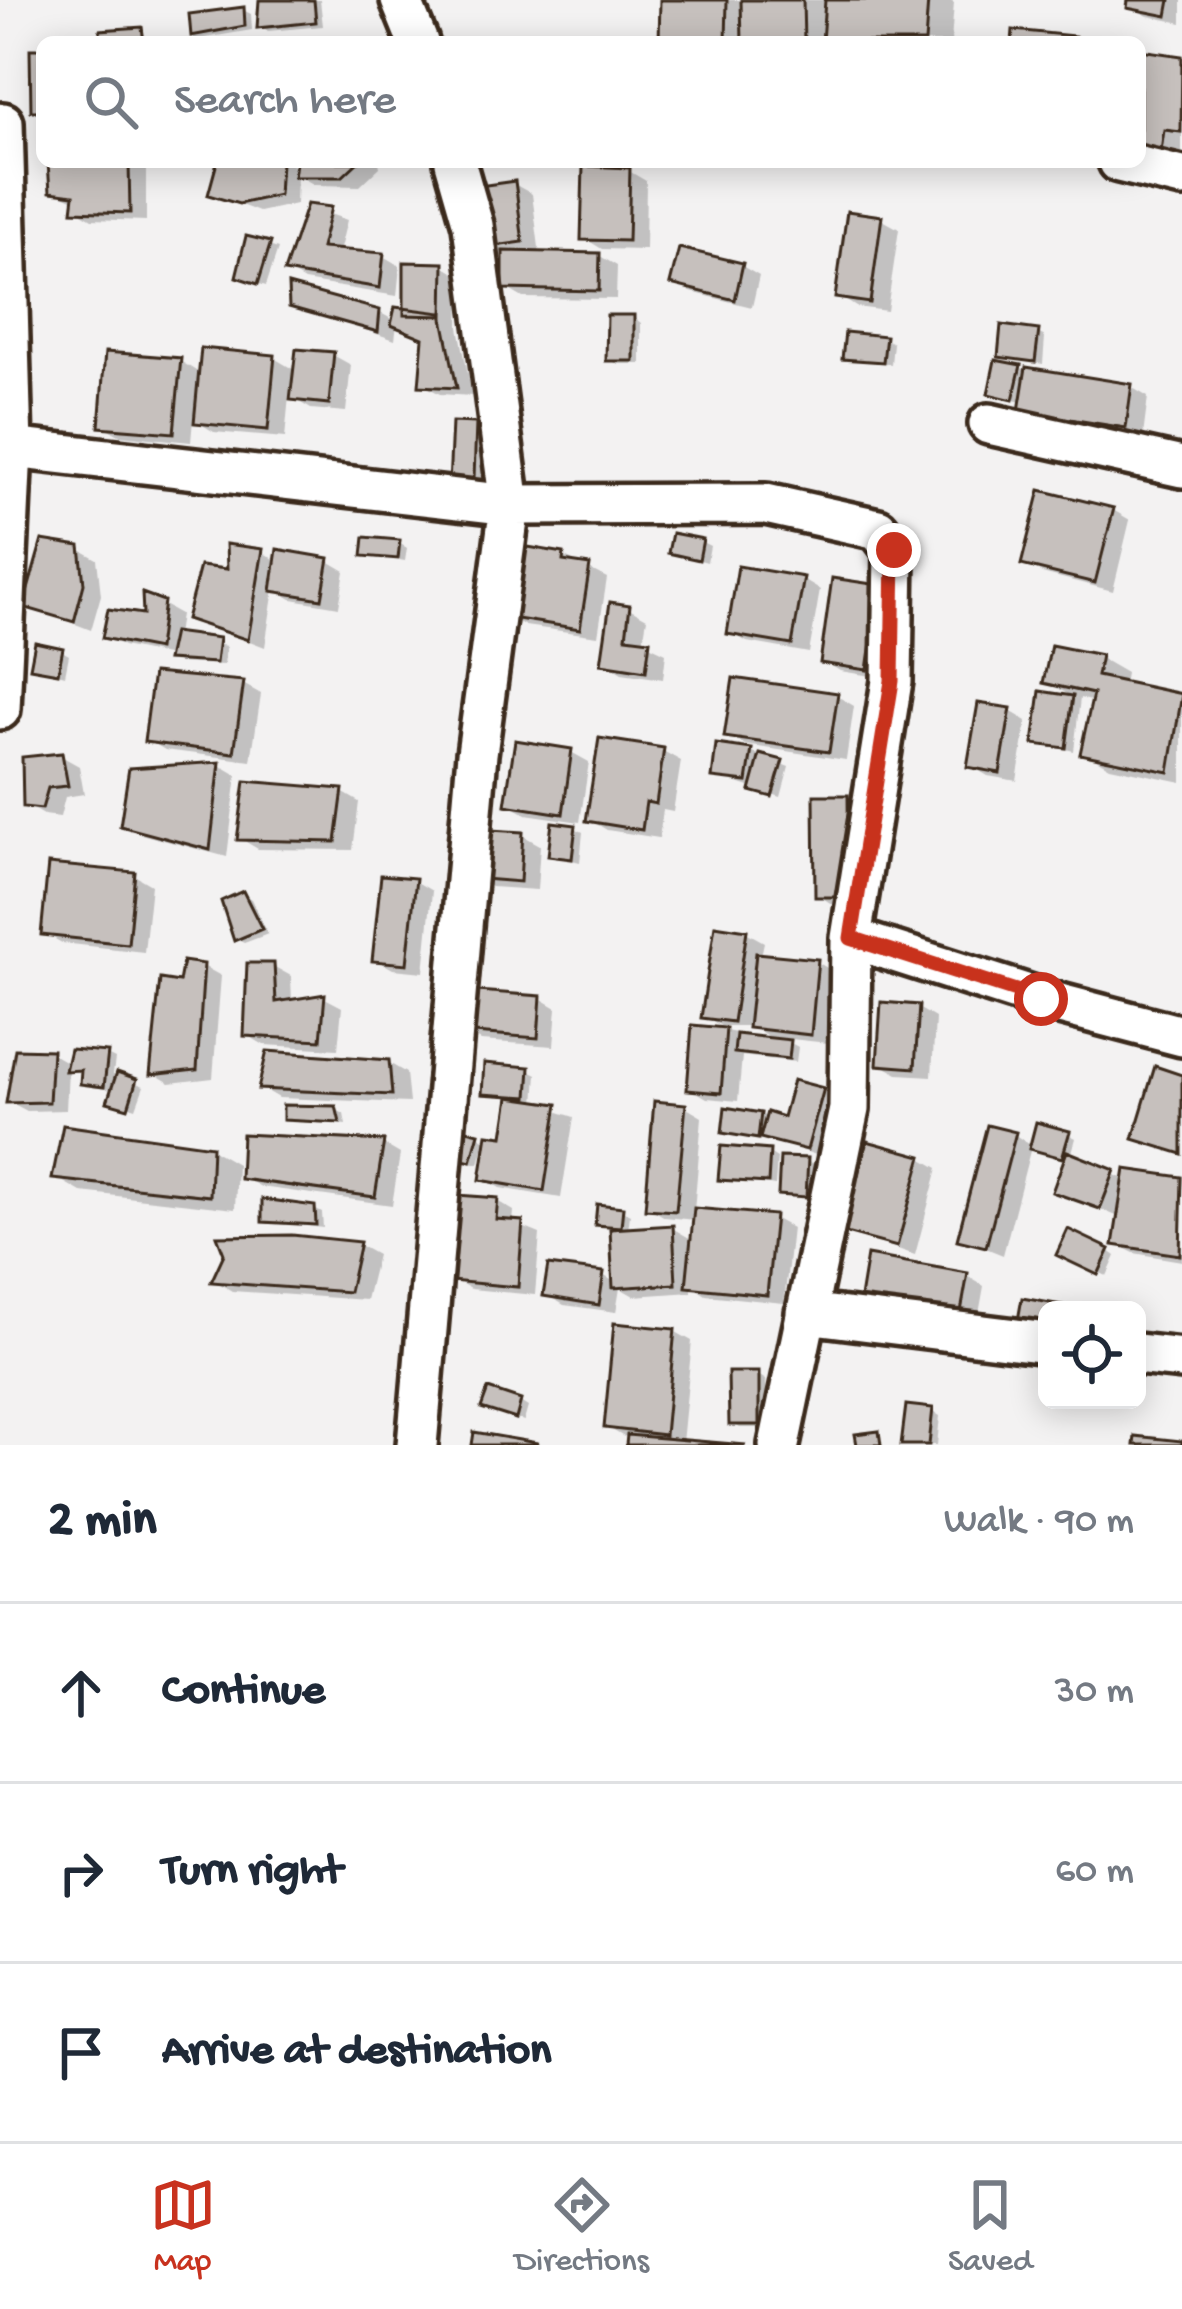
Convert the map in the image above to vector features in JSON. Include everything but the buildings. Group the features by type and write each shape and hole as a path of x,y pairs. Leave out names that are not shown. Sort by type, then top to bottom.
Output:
{"street":[{"path":"401,0 416,36"},
{"path":"0,709 12,448 3,123"},
{"path":"417,1445 476,754 510,505 472,225 457,168"},
{"path":"1144,168 1182,177"},
{"path":"989,424 1182,467"},
{"path":"12,448 510,505 766,504 878,529 894,550 892,681 851,938 848,1108 779,1445"},
{"path":"851,938 1041,999 1182,1036"},
{"path":"806,1312 1038,1342"},
{"path":"1146,1355 1182,1360"}],"route":[{"path":"894,550 892,681 851,938 1041,999"}]}
